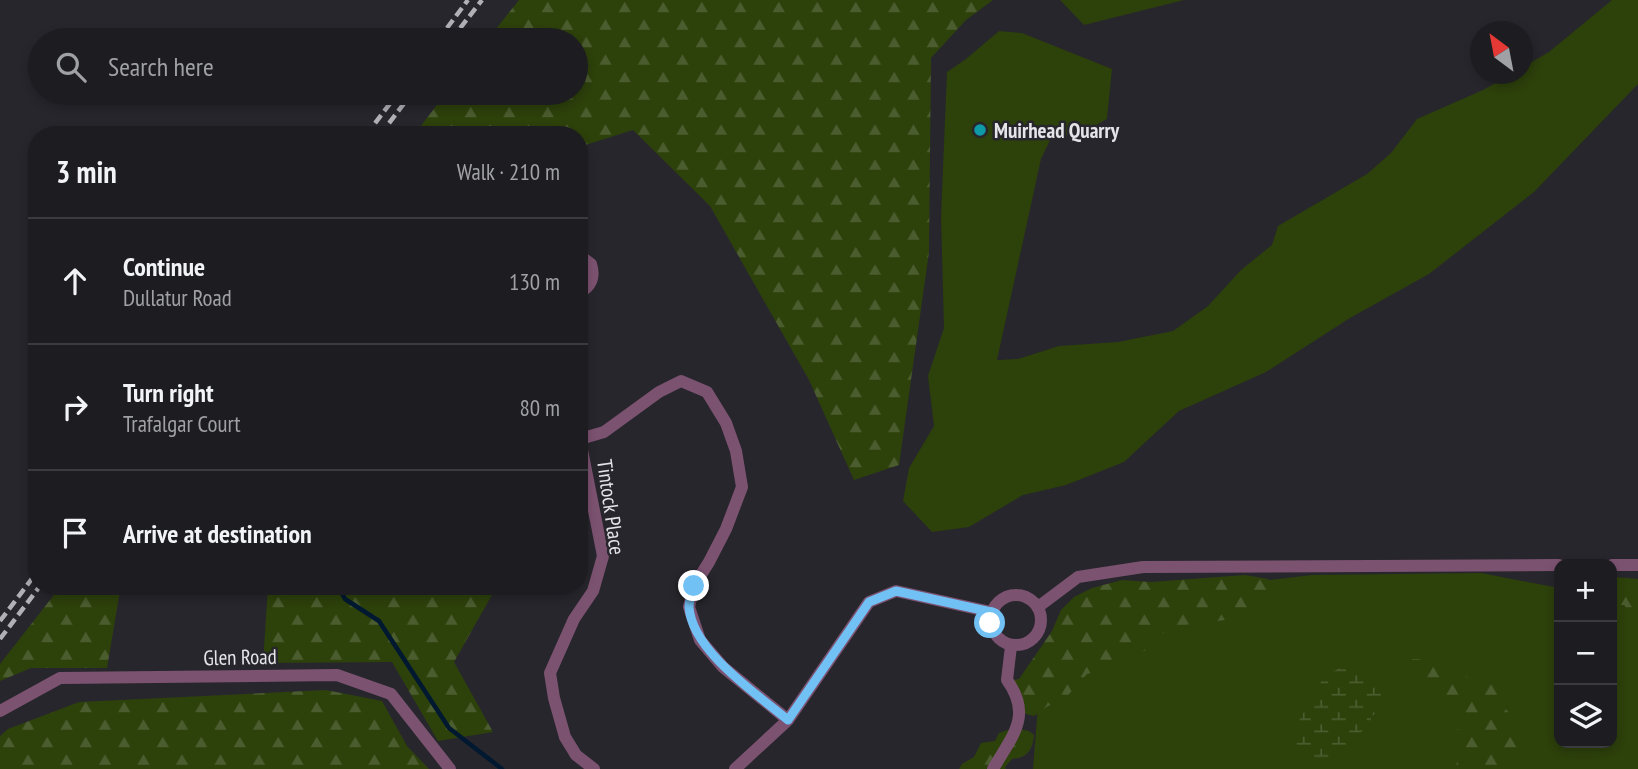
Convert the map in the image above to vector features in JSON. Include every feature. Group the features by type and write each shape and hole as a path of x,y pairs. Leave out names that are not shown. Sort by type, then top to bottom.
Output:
{"street":[{"path":"588,262 594,275 588,287"},
{"path":"588,435 604,432 659,392 681,382 707,392 726,423 736,451 742,487 726,529 694,586 689,607 700,640 723,667 788,720"},
{"name":"Tintock Place","path":"588,478 603,556 593,591 574,619 550,673 565,737 576,755 594,769"},
{"path":"1038,607 1078,577 1143,567 1554,565"},
{"path":"1617,565 1638,565"},
{"path":"736,769 788,720 869,602 896,591 991,612"},
{"path":"1022,596 1038,607 1041,625 1038,633 1029,642 1011,646 999,640 993,632 991,612 1002,599 1022,596"},
{"path":"993,769 1020,723 1017,694 1007,680 1011,646"},
{"name":"Glen Road","path":"0,711 60,678 337,675 391,694 450,769"}],"green space":[{"path":"519,0 993,0 966,20 931,58 929,252 899,465 854,480 809,380 710,206 633,130 588,144 588,126 421,126 437,105 588,105 588,28 497,28"},
{"path":"1060,0 1184,0 1084,25"},
{"path":"1612,0 1638,0 1638,84 1534,192 1429,274 1350,318 1266,372 1179,411 1124,462 1066,485 1023,495 969,527 932,532 903,501 909,468 934,426 928,376 944,328 941,216 947,72 999,31 1022,33 1112,69 1107,119 1085,131 1051,138 1041,159 997,360 1018,359 1059,346 1118,342 1173,331 1208,306 1241,270 1272,245 1278,226 1367,174 1391,153 1417,119 1494,84 1533,84 1533,61 1549,52"},
{"path":"1481,573 1554,587 1554,748 1617,748 1617,598 1638,601 1638,769 1033,769 1041,667 1100,600 1312,575"},
{"path":"1245,575 1268,579 1274,588 1265,606 1248,617 1171,627 1157,638 1149,649 1134,655 1121,666 1087,674 1062,702 1048,706 1034,716 1018,709 1012,701 1007,685 1019,679 1052,631 1061,610 1074,597 1092,588 1122,580 1151,582"},
{"path":"1617,577 1638,579 1638,615 1631,613 1624,605 1617,605"},
{"path":"54,595 119,595 107,668 31,668 0,681 0,664"},
{"path":"267,595 492,595 454,662 493,732 438,741 392,662 263,663"},
{"path":"1413,659 1446,660 1467,677 1503,688 1504,707 1528,735 1517,756 1524,769 1452,769 1456,768 1457,761 1447,744 1460,726 1451,707 1412,679 1405,669 1407,663"},
{"path":"1340,668 1349,668 1372,677 1382,696 1380,705 1364,730 1349,740 1335,761 1327,768 1317,769 1306,762 1293,744 1293,731 1321,682"},
{"path":"326,690 382,701 407,746 429,769 0,769 0,736 8,729 79,702"},
{"path":"1014,728 1029,731 1034,735 1031,749 1025,755 1012,759 1006,769 959,769 974,757 981,743 995,741 999,733"}],"waterway":[{"path":"343,595 379,621 449,728 502,769"}],"railway":[{"path":"447,28 468,0"},
{"path":"460,28 482,0"},
{"path":"373,126 389,105"},
{"path":"387,126 403,105"},
{"path":"0,621 28,584"},
{"path":"0,639 33,595"}],"place":[{"name":"Muirhead Quarry","path":"980,130"}],"route":[{"path":"694,586 689,607 700,640 723,667 788,720 869,602 896,591 991,612 990,623"}]}
